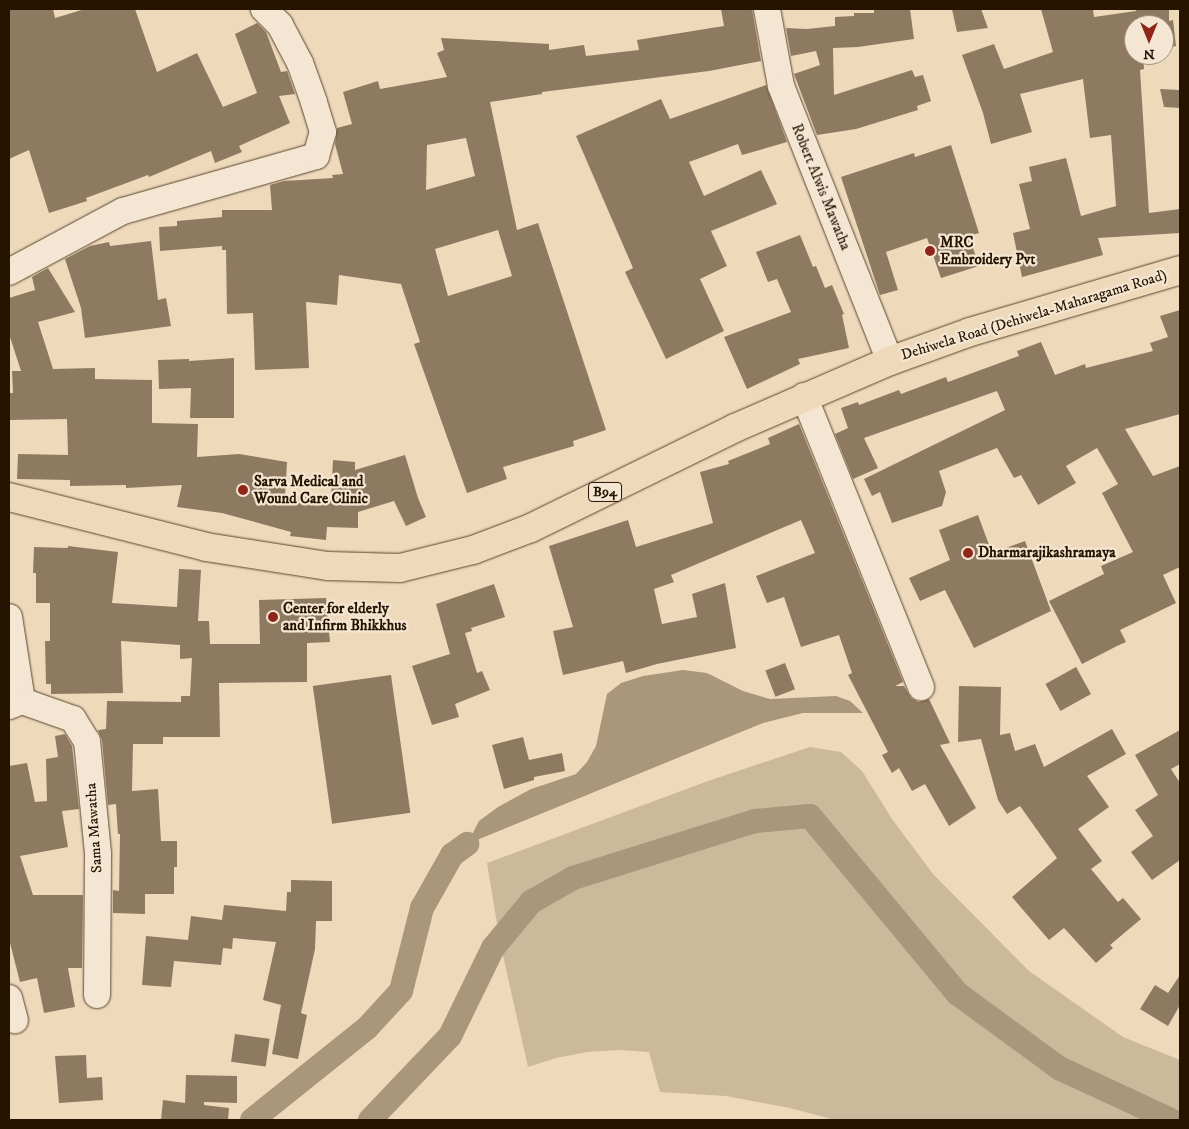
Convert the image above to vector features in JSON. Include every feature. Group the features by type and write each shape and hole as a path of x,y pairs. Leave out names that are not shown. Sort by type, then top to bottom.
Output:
{"main road":[{"name":"Dehiwela Road (Dehiwela-Maharagama Road)","path":"9,497 206,548 328,566 400,568 473,550 532,528 804,396 890,361 970,332 1180,270"}],"street":[{"path":"9,272 123,211 316,156 323,132 314,102 300,63 280,25 264,9"},
{"name":"Robert Alwis Mawatha","path":"767,9 781,86 890,361"},
{"path":"804,396 921,687"},
{"name":"Sama Mawatha","path":"9,617 16,704 73,719 88,741 98,854 97,995"}],"shaded area":[{"path":"683,670 707,673 743,691 770,699 836,696 850,701 863,713 803,713 763,723 467,844 479,821 498,807 531,789 576,774 587,762 596,746 607,694 621,683 643,676"},
{"path":"810,747 841,752 862,771 892,819 933,874 1029,971 1123,1037 1180,1060 1180,1120 835,1120 790,1108 726,1096 660,1092 649,1052 619,1050 587,1052 556,1058 528,1067 500,942 487,863 708,781"}],"building":[{"path":"9,9 53,9 55,18 85,9 135,9 157,72 197,53 223,107 257,93 235,34 257,23 266,32 281,72 287,71 295,94 279,96 290,123 239,146 242,152 215,163 211,151 149,177 148,175 86,198 87,201 49,213 29,150 9,159"},
{"path":"721,9 752,9 761,61 709,71 542,92 542,94 490,102 517,230 538,223 606,430 573,441 574,446 503,467 507,479 467,493 414,344 420,342 401,284 339,275 337,305 306,302 309,368 255,370 253,313 227,314 226,250 222,250 222,246 160,251 159,227 177,226 177,221 222,217 222,210 272,210 270,185 284,181 333,178 332,175 343,174 335,144 337,128 352,124 343,92 378,81 380,89 447,77 437,53 444,50 441,38 549,44 549,50 584,45 586,56 639,50 637,40 724,26","holes":["466,138 475,176 426,190 427,145","498,230 512,276 448,296 435,249"]},
{"path":"874,9 910,9 914,39 858,47 833,48 834,95 912,70 915,77 923,75 931,101 917,106 918,110 856,129 817,135 794,74 820,65 816,51 791,56 786,28 807,29 835,26 835,17 854,16 854,13 874,13"},
{"path":"952,9 981,9 988,28 957,32"},
{"path":"1041,9 1093,9 1094,17 1136,11 1136,9 1169,9 1169,15 1124,15 1124,65 1144,65 1144,69 1140,70 1149,213 1180,209 1180,233 1098,238 1103,255 1022,277 1013,233 1030,229 1019,184 1032,181 1029,167 1066,158 1081,216 1116,206 1111,135 1090,138 1083,79 1020,94 1032,132 991,144 983,113 962,55 994,44 1004,69 1053,52"},
{"path":"1174,29 1176,46 1174,46"},
{"path":"766,85 787,142 742,155 738,144 689,162 704,196 761,170 777,204 711,231 727,266 700,279 724,331 666,359 625,272 633,268 576,136 661,99 670,119"},
{"path":"1160,89 1180,90 1180,108 1164,107"},
{"path":"951,145 979,233 969,236 979,266 941,278 927,238 886,252 898,290 880,295 841,177 914,153 915,157"},
{"path":"800,235 813,267 816,266 825,288 832,285 844,314 842,315 849,348 798,359 800,364 747,389 724,337 791,312 777,279 768,282 756,252"},
{"path":"151,241 158,300 166,298 171,326 85,338 81,308 65,259 90,246 109,242 110,246"},
{"path":"48,268 75,312 38,322 53,369 95,368 95,379 152,380 152,423 198,424 197,457 239,454 287,462 285,495 331,499 333,460 355,462 355,470 405,455 426,517 406,526 394,501 358,512 358,528 327,527 326,540 290,536 291,532 222,513 177,507 182,485 126,488 126,485 70,486 70,480 17,479 18,454 68,455 67,419 9,420 9,393 13,393 12,371 21,371 9,334 9,298 35,290 32,277"},
{"path":"1180,310 1180,414 1125,429 1153,476 1180,466 1180,567 1163,575 1176,603 1120,630 1126,642 1082,664 1049,601 1104,574 1101,566 1133,552 1102,493 1118,484 1097,448 1066,466 1076,483 1038,505 1021,475 1014,478 997,448 939,471 946,492 942,506 892,523 880,492 872,496 864,479 1005,410 997,391 864,438 878,468 853,479 835,434 848,428 841,408 858,402 859,405 899,390 901,394 946,377 948,382 1019,356 1017,351 1041,342 1055,375 1085,364 1086,368 1153,351 1150,343 1168,337 1160,316"},
{"path":"234,358 234,418 190,418 191,388 159,389 158,360 189,359 189,361"},
{"path":"799,424 903,682 895,686 904,686 911,698 918,702 929,699 950,743 940,745 976,808 949,826 925,784 912,791 899,768 892,773 882,755 888,752 848,675 852,673 839,635 801,647 784,597 767,603 756,576 815,553 801,520 671,575 674,582 654,589 662,624 697,617 692,594 725,583 736,648 657,664 626,673 623,661 563,675 553,631 573,627 549,546 628,520 636,547 713,523 700,472 729,464 728,461 770,444 768,438"},
{"path":"978,515 992,553 1025,541 1051,611 974,648 945,590 920,601 909,578 950,560 939,530"},
{"path":"68,546 118,552 112,603 177,607 179,569 201,570 198,621 209,621 210,644 260,644 259,600 326,598 330,642 307,643 307,682 219,683 220,737 163,737 163,744 133,744 132,791 158,789 161,841 177,841 177,867 174,867 174,894 145,894 145,914 113,913 113,890 119,891 120,834 118,834 116,804 108,805 102,740 98,730 106,729 107,701 181,702 181,696 190,696 192,658 180,659 180,645 121,641 123,693 51,694 51,684 46,684 45,641 50,641 50,603 36,603 36,573 33,573 34,547 68,548"},
{"path":"494,584 505,617 471,628 472,631 465,633 477,673 482,671 490,690 455,704 459,717 432,725 412,666 450,654 436,604"},
{"path":"785,663 795,689 775,697 765,671"},
{"path":"1076,667 1091,694 1060,711 1045,684"},
{"path":"391,675 410,813 332,824 313,686"},
{"path":"959,686 1001,687 1000,735 1010,733 1015,751 1035,744 1044,767 1112,729 1126,754 1087,776 1109,807 1078,829 1102,861 1091,869 1118,902 1123,898 1141,919 1110,945 1113,948 1096,963 1064,928 1049,940 1012,897 1057,858 1020,806 1007,814 998,800 981,739 958,742"},
{"path":"1180,730 1180,764 1171,769 1180,783 1180,860 1152,880 1131,852 1153,836 1135,810 1158,795 1135,755"},
{"path":"65,734 72,746 79,809 62,811 68,847 20,856 33,895 83,895 82,968 68,968 75,1007 44,1013 37,978 20,982 9,939 9,766 27,763 35,802 47,801 46,759 58,757 55,736"},
{"path":"523,737 529,760 562,753 565,771 534,777 534,780 504,789 492,745"},
{"path":"291,880 332,881 332,921 316,921 315,949 301,1013 307,1015 298,1059 272,1054 281,1005 263,1000 276,942 233,938 232,949 223,948 221,965 174,961 171,987 142,985 146,936 188,940 191,916 222,920 224,905 286,911 287,892 291,892"},
{"path":"1180,975 1180,1005 1168,1026 1140,1009 1155,985 1168,993"},
{"path":"235,1034 270,1039 266,1067 231,1062"},
{"path":"86,1055 87,1078 102,1077 103,1100 59,1103 55,1056"},
{"path":"186,1075 237,1076 237,1103 204,1102 204,1105 229,1108 228,1120 161,1120 163,1100 185,1103"}],"waterway":[{"path":"370,1120 450,1036 493,948 531,902 573,878 755,821 810,816 958,994 1059,1068 1171,1120"},
{"path":"252,1120 367,1028 401,991 422,908 452,855 467,844"}],"place":[{"name":"MRC Embroidery Pvt","path":"930,251"},
{"name":"Sarva Medical and Wound Care Clinic","path":"243,490"},
{"name":"Dharmarajikashramaya","path":"968,553"},
{"name":"Center for elderly and Infirm Bhikkhus","path":"273,617"}]}
